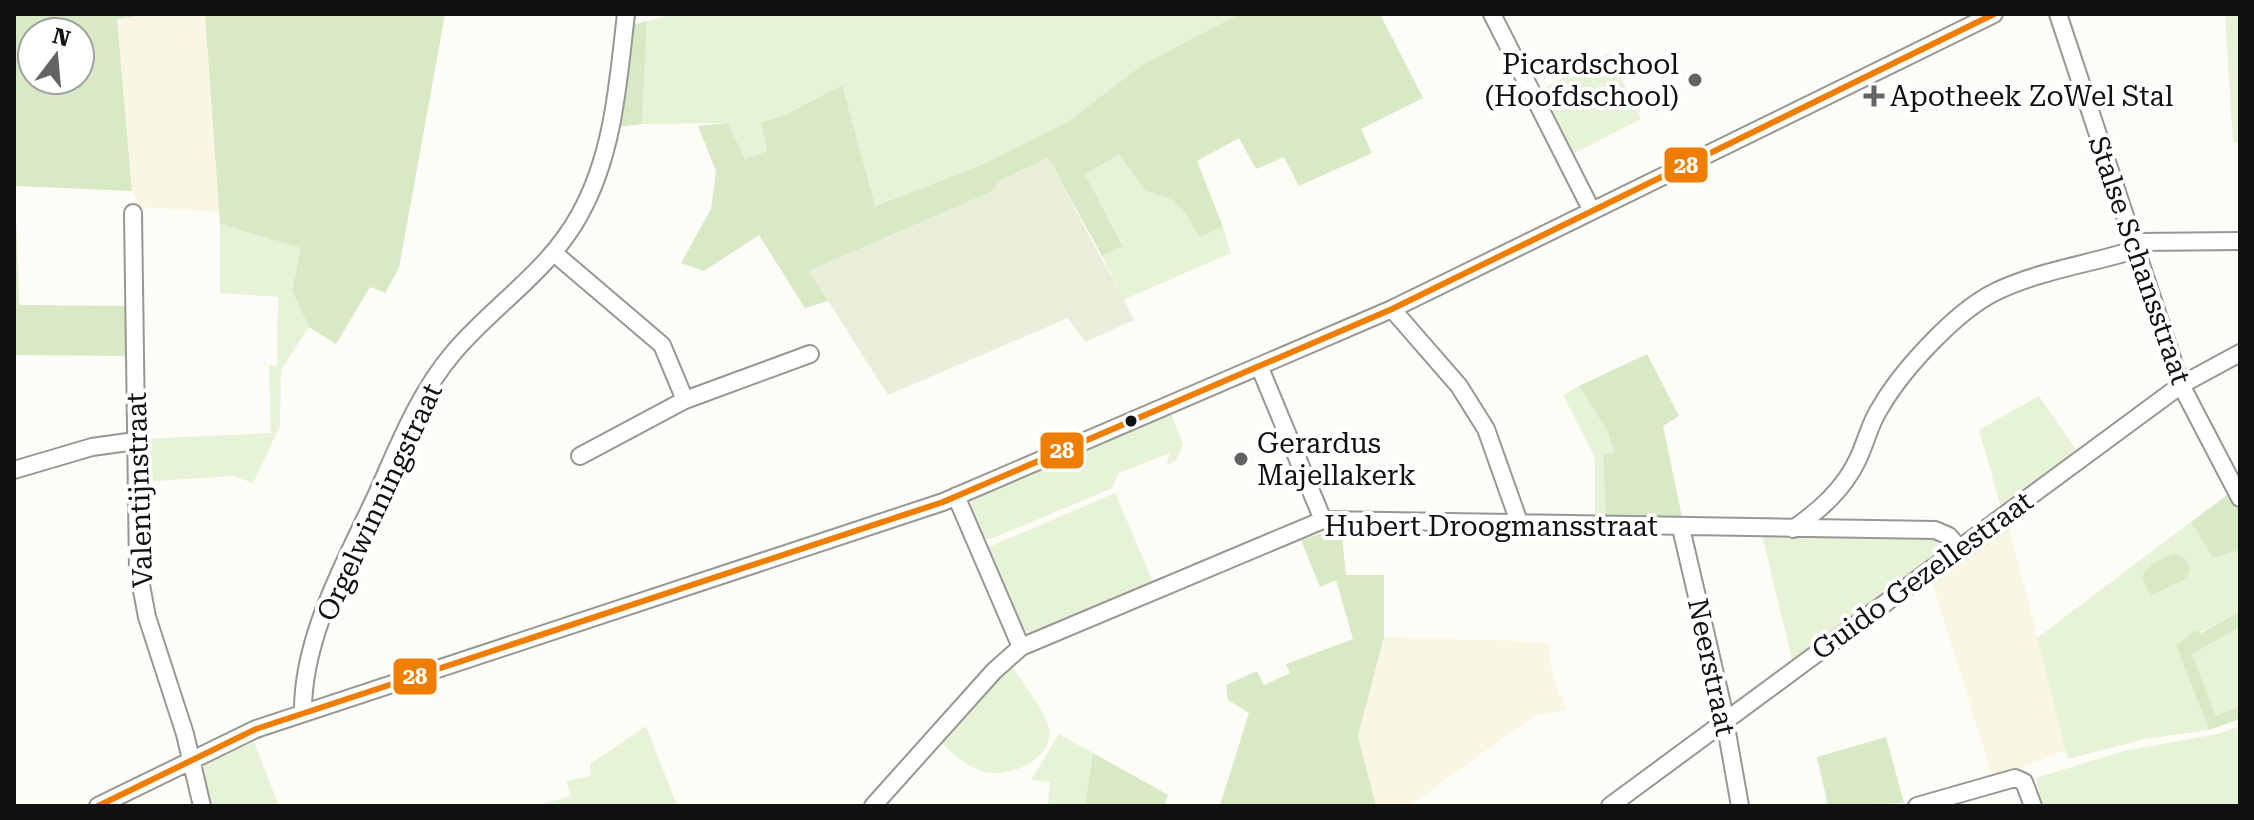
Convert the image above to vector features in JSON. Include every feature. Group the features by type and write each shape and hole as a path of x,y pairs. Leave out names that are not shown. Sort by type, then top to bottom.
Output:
{"street":[{"name":"Orgelwinningstraat","path":"303,713 305,682 334,588 416,410 455,351 554,253 582,210 605,150 626,14"},
{"path":"1492,14 1592,211"},
{"path":"98,806 256,729 877,527 956,496 1392,309 1994,14"},
{"name":"Stalse Schansstraat","path":"2058,14 2181,385 2240,498"},
{"name":"Valentijnstraat","path":"133,213 135,543 142,593 202,806"},
{"path":"1793,529 1823,508 1839,489 1857,462 1878,410 1900,379 1971,308 1994,293 2043,275 2134,250 2141,242 2240,241"},
{"path":"554,253 662,345 685,400"},
{"path":"1392,309 1459,386 1486,429 1519,522"},
{"name":"Guido Gezellestraat","path":"1610,806 2181,385 2240,353"},
{"path":"580,456 685,400 810,354"},
{"path":"1260,368 1323,520"},
{"path":"14,470 92,447 135,441"},
{"path":"956,496 1021,647"},
{"name":"Hubert Droogmansstraat","path":"873,806 994,671 1021,647 1323,520 1935,530 1949,536 1958,547"},
{"name":"Neerstraat","path":"1681,528 1740,806"},
{"path":"1917,806 2015,778 2024,782 2033,806"}],"shaded area":[{"path":"152,14 205,14 219,212 140,207 132,191 117,19"},
{"path":"2010,530 2066,750 1993,779 1933,585"},
{"path":"1384,637 1547,642 1553,677 1567,710 1534,716 1409,806 1376,806 1358,736"}],"green space":[{"path":"14,14 152,14 117,19 132,191 15,186 19,305 128,306 128,356 14,355"},
{"path":"205,14 445,14 399,268 385,293 370,287 336,344 309,327 292,291 301,248 220,224"},
{"path":"675,14 1239,14 1142,65 1066,123 981,165 874,206 842,85 785,115 761,122 767,151 745,159 728,123 642,124 647,21"},
{"path":"1239,14 1380,14 1423,98 1361,129 1372,153 1299,186 1284,157 1256,169 1239,138 1197,161 1223,227 1200,237 1184,212 1172,200 1145,190 1119,155 1085,174 1123,246 1102,256 1048,158 1001,180 991,192 809,271 828,301 805,308 759,235 704,271 681,263 711,209 716,171 698,126 728,123 745,159 767,151 761,122 785,115 842,85 875,206 981,165 1066,123 1142,65"},
{"path":"2240,14 2240,142 2233,142 2225,17"},
{"path":"647,21 642,124 617,127 631,25"},
{"path":"1609,53 1641,119 1573,154 1540,90"},
{"path":"1119,155 1145,190 1172,200 1184,212 1200,237 1223,227 1231,253 1123,300 1102,256 1123,245 1085,174"},
{"path":"1048,158 1134,320 1085,342 1068,318 888,395 809,271 991,192 1001,180"},
{"path":"220,224 302,248 292,291 309,327 281,370 280,426 253,483 233,476 143,482 143,439 271,433 269,365 277,366 278,297 220,293"},
{"path":"1647,354 1679,416 1663,426 1682,517 1606,518 1603,454 1614,453 1608,432 1579,386"},
{"path":"1579,386 1608,432 1615,454 1603,454 1606,518 1595,517 1595,458 1563,395"},
{"path":"2039,396 2077,451 2001,507 1979,430"},
{"path":"1171,414 1183,444 1176,461 1166,465 1170,453 1119,473 1112,488 991,539 982,539 971,513 972,499"},
{"path":"1115,493 1154,584 1043,630 1030,633 1022,629 988,554 989,547"},
{"path":"2230,493 2240,510 2240,550 2213,558 2191,522"},
{"path":"2004,522 2010,530 1933,585 1929,577"},
{"path":"2191,522 2213,558 2240,550 2240,611 2176,645 2209,730 2145,739 2068,759 2037,638"},
{"path":"1341,527 1346,575 1384,575 1384,637 1358,736 1376,806 1220,805 1249,713 1228,700 1226,685 1257,671 1264,685 1290,673 1286,664 1353,639 1336,580 1320,587 1301,540"},
{"path":"1762,535 1936,539 1941,548 1939,554 1793,663"},
{"path":"2173,554 2183,556 2190,568 2187,578 2150,596 2142,576 2151,564"},
{"path":"2240,611 2240,627 2192,654 2216,716 2240,706 2240,719 2209,730 2176,645 2197,630 2201,633"},
{"path":"2240,627 2240,706 2216,716 2192,654"},
{"path":"1012,666 1044,715 1049,730 1048,741 1037,758 1027,764 1005,772 985,772 960,759 940,740"},
{"path":"646,726 677,806 534,806 571,796 566,781 591,776 590,764"},
{"path":"2240,726 2240,806 2041,806 2036,778 2124,751 2217,734"},
{"path":"1059,734 1093,753 1085,806 1048,806 1050,782 1031,780"},
{"path":"1886,737 1904,803 1828,806 1817,757"},
{"path":"254,742 279,806 210,806 198,767"},
{"path":"1093,753 1168,795 1164,806 1085,806"}],"transit line":[{"name":"28","path":"98,806 256,729 943,502 1392,309 1994,14"}],"place":[{"name":"Picardschool (Hoofdschool)","path":"1695,80"},
{"name":"Apotheek ZoWel Stal","path":"1874,96"},
{"name":"Gerardus Majellakerk","path":"1241,459"}]}
